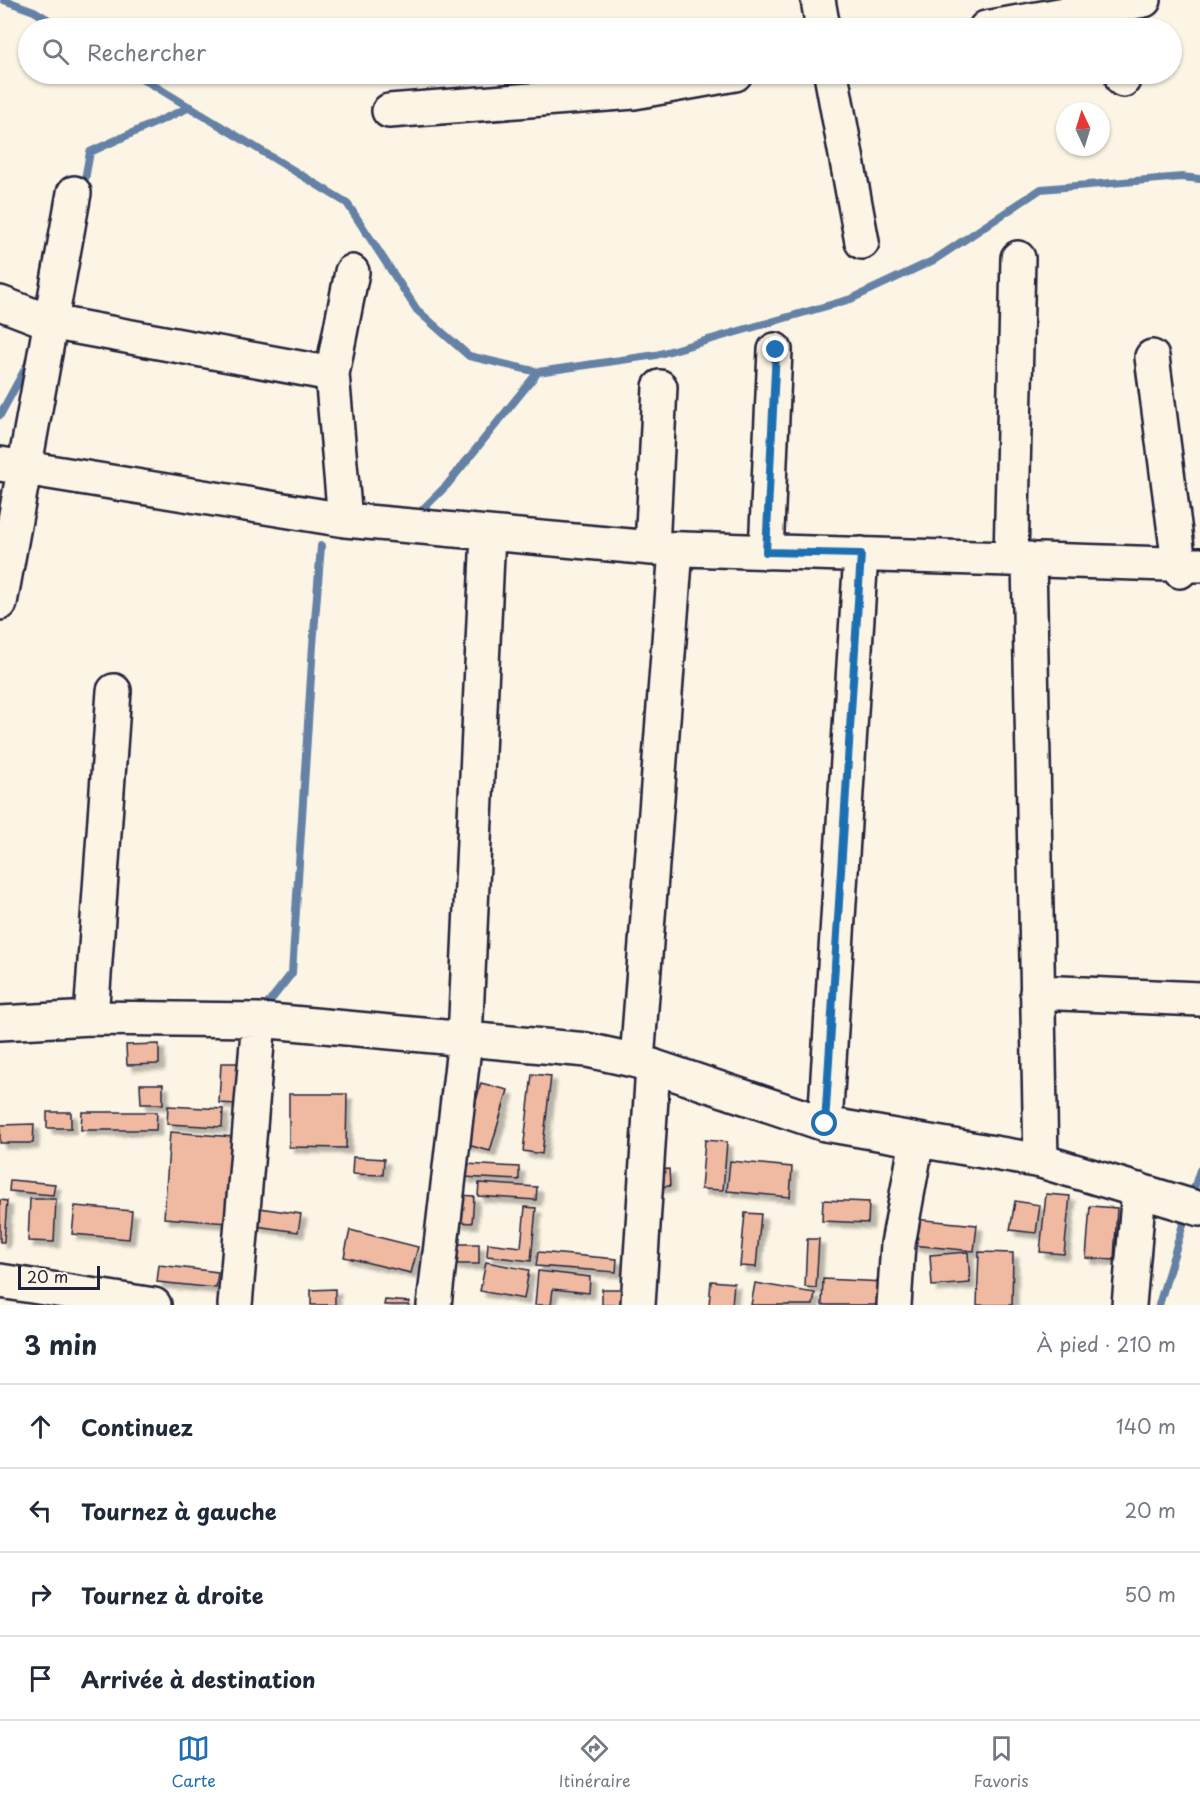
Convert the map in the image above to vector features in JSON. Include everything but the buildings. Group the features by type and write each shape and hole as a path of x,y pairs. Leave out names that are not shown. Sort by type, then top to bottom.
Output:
{"street":[{"path":"818,0 821,18"},
{"path":"1064,18 1111,12 1144,0"},
{"path":"389,111 634,92 679,84"},
{"path":"833,84 862,242"},
{"path":"0,603 12,465 50,322 74,193"},
{"path":"1018,258 1020,559 1037,992 1041,1161"},
{"path":"345,520 332,374 352,272"},
{"path":"0,303 50,322 332,374"},
{"path":"766,552 776,350"},
{"path":"12,465 345,520 488,533 664,548 1020,559 1186,567 1152,357"},
{"path":"638,1305 664,548 660,387"},
{"path":"434,1305 465,1039 488,533"},
{"path":"825,1124 861,554"},
{"path":"91,1018 114,691"},
{"path":"1037,992 1200,999"},
{"path":"0,1023 91,1018 259,1020 587,1050 645,1063 825,1124 1041,1161 1200,1209"},
{"path":"235,1305 259,1020"},
{"path":"894,1305 898,1244 917,1140"},
{"path":"1129,1305 1139,1190"},
{"path":"0,1281 154,1305"}],"waterway":[{"path":"4,0 34,11 46,18"},
{"path":"151,84 347,203 417,310 469,356 538,372 656,355 851,299 934,260 1041,189 1182,177 1200,179"},
{"path":"83,190 90,152 190,107"},
{"path":"0,415 30,360"},
{"path":"423,509 447,485 538,372"},
{"path":"257,1007 266,1006 292,973 321,546"},
{"path":"1191,1198 1200,1170"},
{"path":"1159,1305 1187,1211"}],"route":[{"path":"776,350 766,552 861,554 825,1124"}]}
